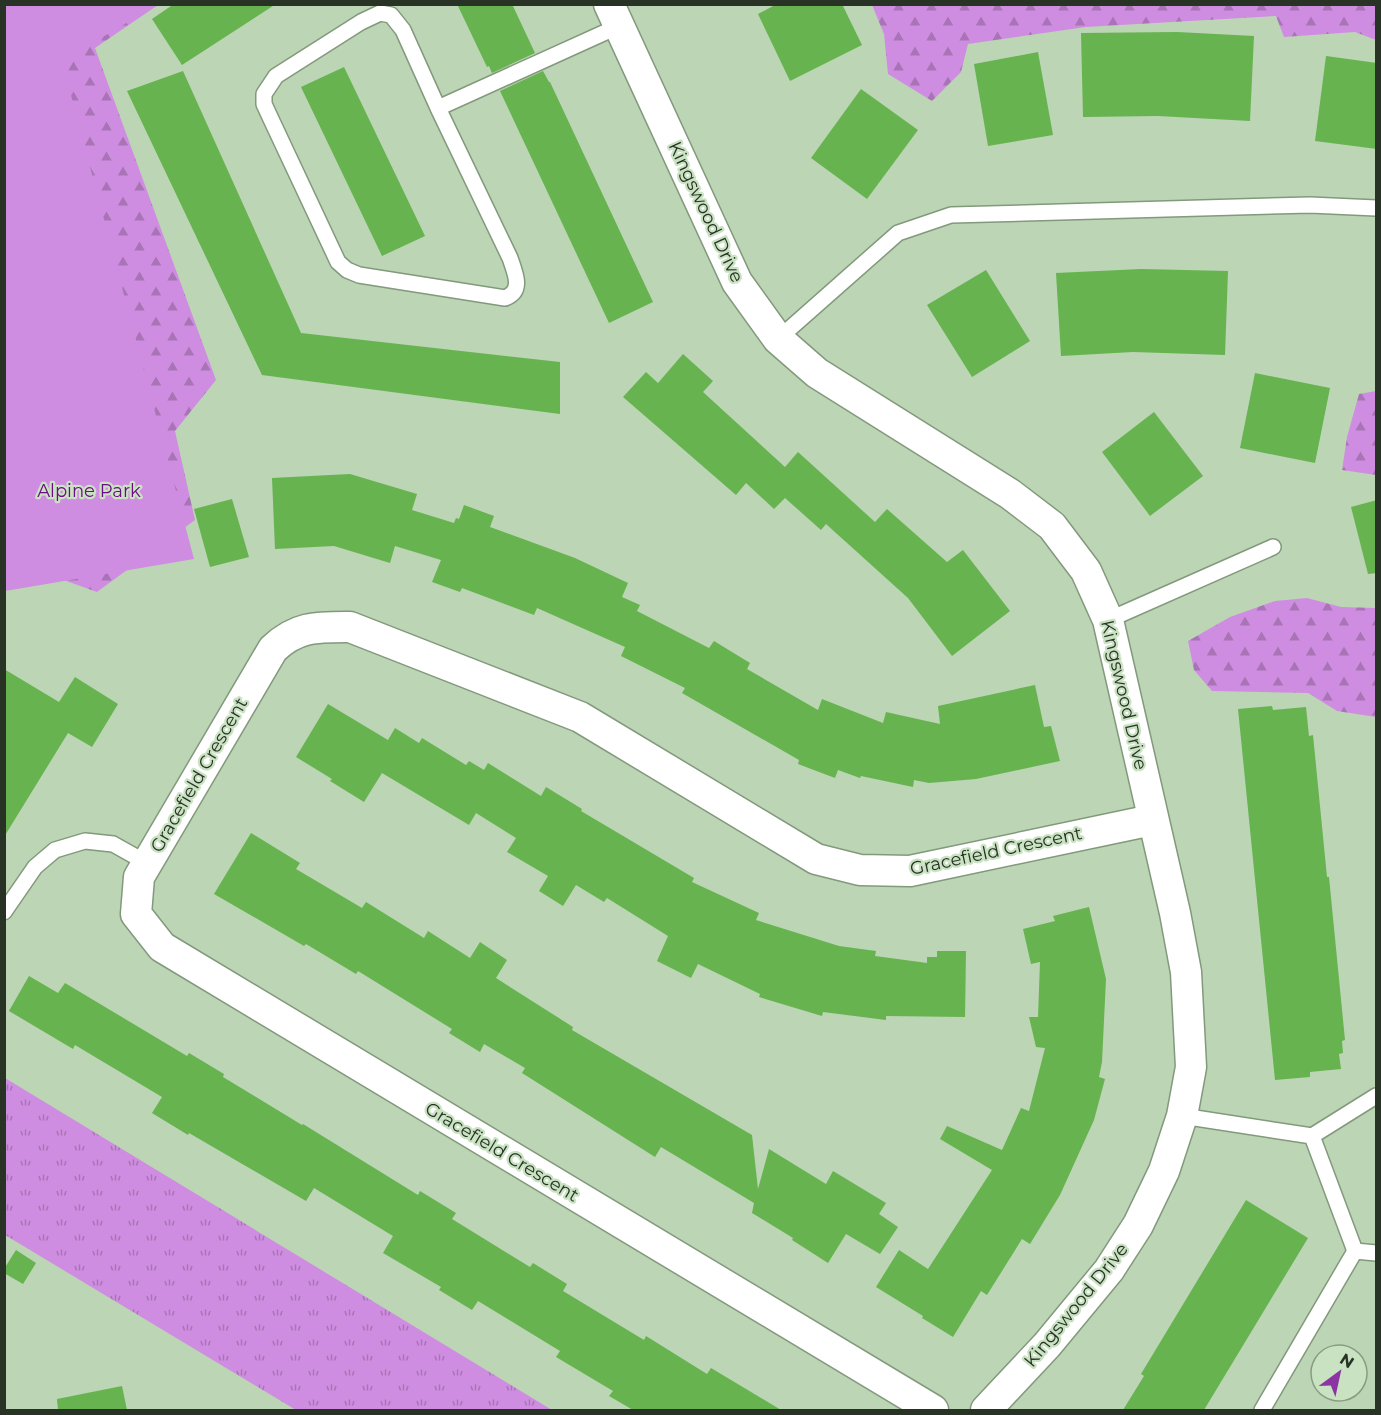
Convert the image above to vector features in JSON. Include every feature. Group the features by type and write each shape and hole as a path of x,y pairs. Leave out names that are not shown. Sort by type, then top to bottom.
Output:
{"street":[{"name":"Kingswood Drive","path":"614,15 737,282 778,339 817,373 1010,494 1052,526 1086,571 1108,620 1175,913 1186,972 1191,1067 1182,1116 1164,1171 1138,1225 1109,1270 1047,1344 986,1410"},
{"name":"Gracefield Crescent","path":"933,1410 162,947 136,914 139,877 273,650 285,637 313,627 350,627 580,717 816,859 860,870 910,871 1152,820"}],"lane":[{"path":"380,13 391,15 403,30 438,108 510,258 518,280 516,290 505,298 359,275 347,270 338,262 264,104 264,94 276,76 361,22 380,13"},
{"path":"438,108 614,15"},
{"path":"778,339 898,233 951,215 1310,205 1377,208"},
{"path":"1108,620 1273,547"},
{"path":"4,912 34,867 55,850 85,841 112,844 147,862"},
{"path":"1182,1116 1312,1136 1377,1096"},
{"path":"1312,1136 1355,1251"},
{"path":"1355,1251 1377,1253"},
{"path":"1262,1410 1355,1251"}],"green space":[{"name":"Alpine Park","path":"5,4 157,5 62,61 194,559 5,591"},
{"name":"Alpine Park","path":"5,5 158,5 95,48 216,380 175,431 195,520 97,592 5,559"},
{"path":"872,5 1376,5 1376,40 1355,32 1284,37 1276,16 1086,27 968,44 961,72 932,101 888,74 884,34"},
{"path":"1376,391 1376,475 1342,470 1347,437 1359,394"},
{"path":"1307,598 1341,607 1376,608 1376,717 1337,711 1308,693 1212,691 1194,670 1188,641 1230,617 1275,601"},
{"path":"4,1078 552,1410 296,1410 5,1235"}],"building":[{"path":"174,4 276,4 182,65 152,19"},
{"path":"457,4 512,4 535,53 492,73"},
{"path":"777,4 842,4 862,45 790,81 758,14"},
{"path":"1177,32 1254,36 1250,121 1158,116 1083,117 1081,33"},
{"path":"1038,52 1053,135 988,146 974,64"},
{"path":"1326,56 1377,63 1377,149 1315,141"},
{"path":"344,67 425,236 382,256 301,87"},
{"path":"183,71 301,333 560,362 560,414 262,375 127,91"},
{"path":"543,71 653,302 609,323 500,91"},
{"path":"861,89 918,130 867,199 811,158"},
{"path":"1141,269 1228,271 1225,355 1133,352 1061,356 1056,273"},
{"path":"986,270 1030,341 972,377 927,305"},
{"path":"683,354 713,381 703,392 785,467 798,452 875,522 887,509 947,562 963,550 1010,611 952,656 908,598 826,524 821,530 785,498 774,509 746,483 736,495 623,397 646,372 658,383"},
{"path":"1255,373 1330,388 1315,463 1240,448"},
{"path":"1154,412 1203,476 1150,516 1102,452"},
{"path":"350,474 417,494 412,510 454,523 456,518 459,519 464,505 494,516 490,527 575,558 628,583 622,597 640,605 637,611 709,648 714,641 750,663 747,669 818,710 822,699 883,723 886,712 940,724 938,706 1035,685 1044,727 1051,726 1060,761 976,779 929,783 914,780 913,787 861,776 860,778 838,770 835,778 798,764 799,760 682,693 685,688 621,656 625,647 537,608 534,615 462,588 460,592 432,582 441,560 395,546 390,563 334,546 275,549 272,478"},
{"path":"232,499 249,557 210,567 194,509"},
{"path":"1377,500 1377,573 1368,574 1351,507"},
{"path":"4,669 59,702 75,677 118,704 92,747 68,733 4,837"},
{"path":"328,704 388,740 395,728 419,743 422,738 466,765 469,761 484,770 488,763 541,796 546,787 582,809 581,811 694,878 692,882 759,913 756,920 839,946 876,951 875,956 927,963 927,957 937,957 937,951 966,951 965,1017 886,1016 886,1020 823,1012 822,1016 759,997 760,994 698,964 691,978 657,961 668,936 607,898 604,902 576,885 563,906 539,891 548,876 507,852 516,838 476,813 469,825 382,773 364,802 296,757"},
{"path":"1272,706 1273,710 1306,707 1309,736 1313,735 1345,1040 1342,1041 1343,1053 1339,1054 1341,1069 1310,1072 1310,1077 1275,1080 1238,709"},
{"path":"251,833 300,863 296,869 362,908 366,902 424,938 428,931 470,958 480,942 507,960 496,978 573,1027 572,1030 752,1135 758,1189 769,1149 826,1184 833,1171 886,1203 879,1214 898,1227 880,1254 846,1234 828,1263 752,1213 754,1203 661,1147 655,1157 522,1073 525,1068 484,1044 480,1052 449,1033 452,1029 358,971 356,974 214,894"},
{"path":"1089,907 1106,979 1102,1062 1099,1077 1105,1079 1094,1120 1060,1195 1030,1244 1022,1239 987,1295 981,1291 953,1337 876,1287 899,1250 928,1269 992,1170 940,1139 947,1126 1002,1150 1021,1108 1029,1111 1045,1048 1036,1047 1029,1017 1038,1017 1040,962 1031,964 1023,929 1055,921 1053,916"},
{"path":"29,976 58,993 65,983 187,1056 189,1053 224,1074 223,1077 418,1195 420,1191 456,1213 452,1219 530,1267 533,1263 567,1284 563,1291 644,1340 646,1336 707,1374 711,1368 781,1410 633,1410 609,1396 613,1391 556,1357 560,1351 478,1301 472,1310 439,1290 441,1287 383,1253 393,1236 314,1188 306,1201 189,1133 188,1135 152,1113 162,1097 75,1045 73,1049 9,1011"},
{"path":"1246,1200 1308,1238 1204,1410 1123,1410 1144,1376 1141,1374"},
{"path":"16,1250 36,1263 23,1284 4,1273 4,1269"},
{"path":"122,1386 127,1410 58,1410 57,1399"}]}
